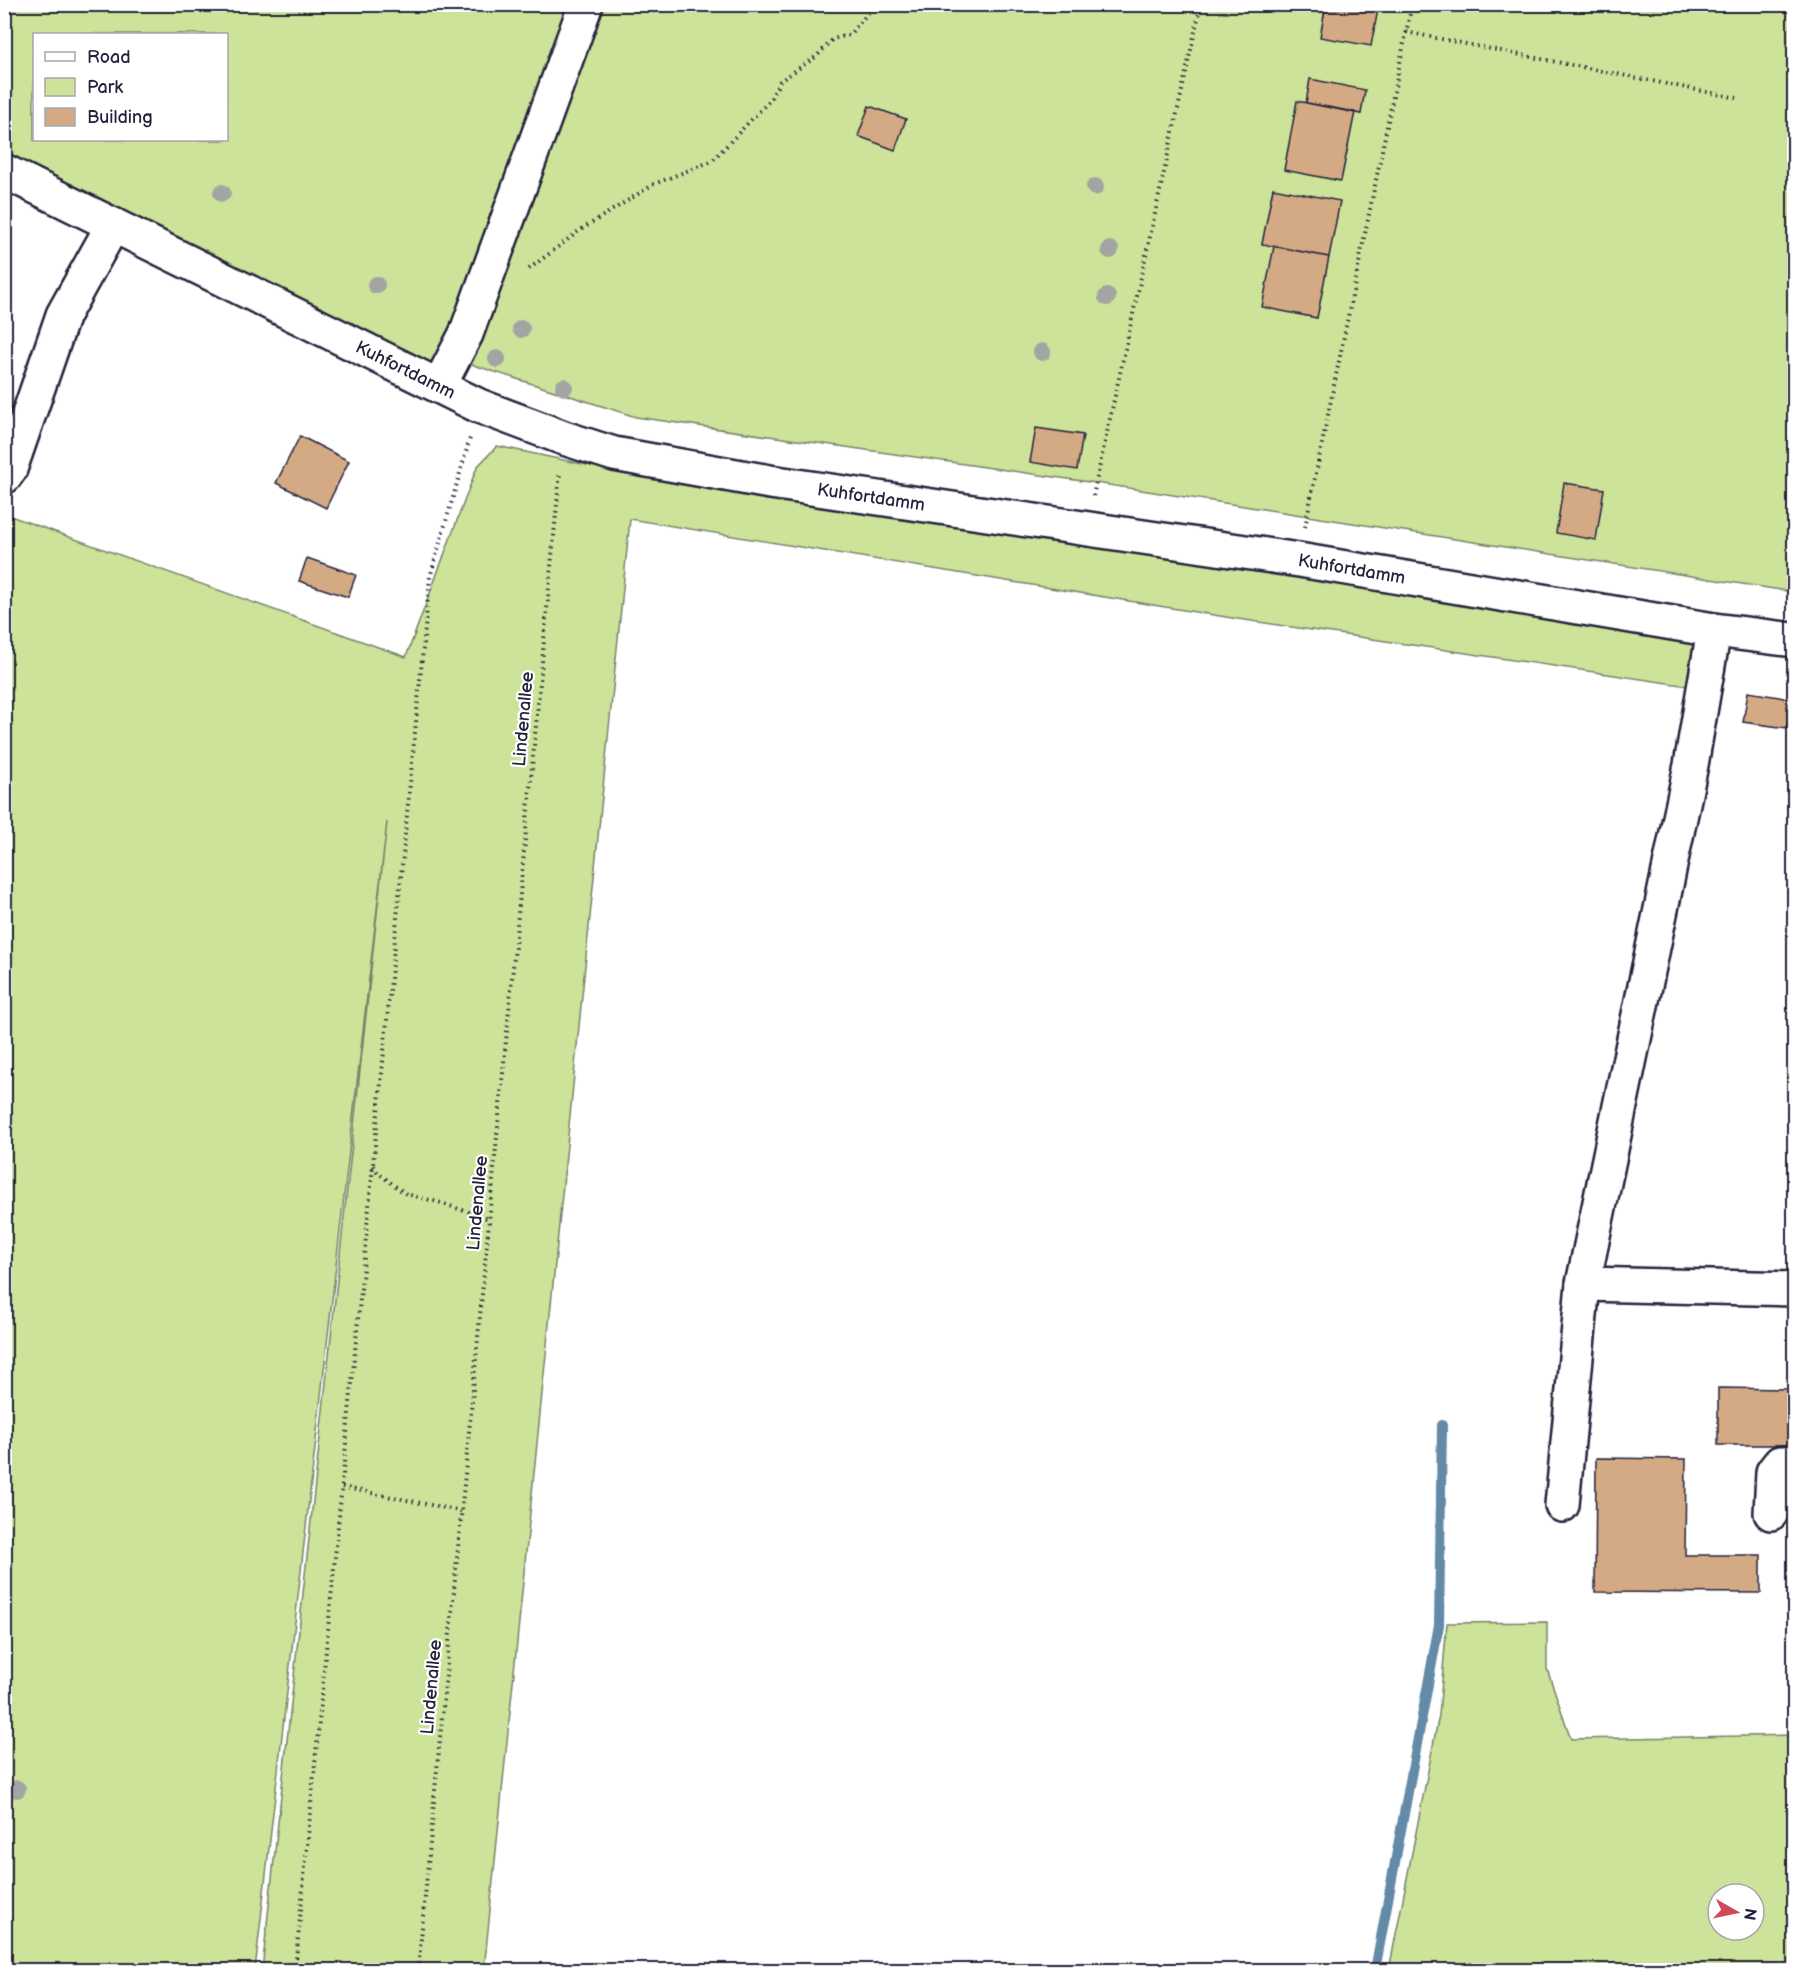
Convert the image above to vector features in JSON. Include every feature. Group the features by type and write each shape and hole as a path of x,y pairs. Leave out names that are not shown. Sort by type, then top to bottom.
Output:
{"street":[{"path":"439,386 466,334 586,4"},
{"name":"Kuhfortdamm","path":"4,171 479,406 564,438 614,453 759,480 1299,560 1714,630 1794,640"},
{"path":"4,477 10,469 63,315 113,225"},
{"path":"1562,1505 1583,1284 1691,765 1714,630"},
{"path":"1583,1284 1794,1289"},
{"path":"1771,1513 1773,1472 1780,1462 1794,1462"}],"path":[{"path":"481,294 503,287 579,231 654,184 712,161 770,100 780,81 818,56 833,39 849,35 876,4"},
{"path":"1085,529 1201,4"},
{"path":"1299,560 1412,4"},
{"path":"1406,32 1737,98"},
{"path":"295,1971 430,577 479,406"},
{"name":"Lindenallee","path":"418,1971 564,438"},
{"path":"373,1166 378,1173 406,1194 489,1219"},
{"path":"342,1486 461,1511"}],"green space":[{"path":"4,5 1794,5 1794,592 1096,483 636,417 470,364 465,335 430,364 5,162"},
{"path":"497,446 634,475 1297,567 1710,638 1701,688 1238,619 630,519 484,1970 262,1970 387,822 255,1970 5,1970 5,514 406,657 477,467"},
{"path":"1547,1622 1547,1669 1571,1739 1794,1735 1794,1970 1389,1970 1439,1715 1447,1623"}],"building":[{"path":"1326,4 1379,4 1371,46 1320,37"},
{"path":"1310,79 1365,90 1361,114 1306,103"},
{"path":"1297,101 1355,112 1341,181 1284,170"},
{"path":"869,106 906,119 895,150 858,136"},
{"path":"1273,188 1340,201 1329,257 1262,244"},
{"path":"1274,246 1329,257 1317,318 1262,307"},
{"path":"1036,428 1083,435 1077,470 1030,462"},
{"path":"300,436 349,461 326,508 276,483"},
{"path":"1564,483 1604,489 1596,540 1556,533"},
{"path":"307,558 356,575 348,597 299,581"},
{"path":"1748,692 1791,699 1787,728 1743,722"},
{"path":"1718,1388 1794,1389 1794,1445 1718,1445"},
{"path":"1596,1458 1686,1459 1685,1555 1761,1555 1761,1593 1595,1592"},
{"path":"1791,1486 1794,1486 1794,1619 1791,1619"}],"waterway":[{"path":"1375,1970 1439,1625 1442,1425"}]}
